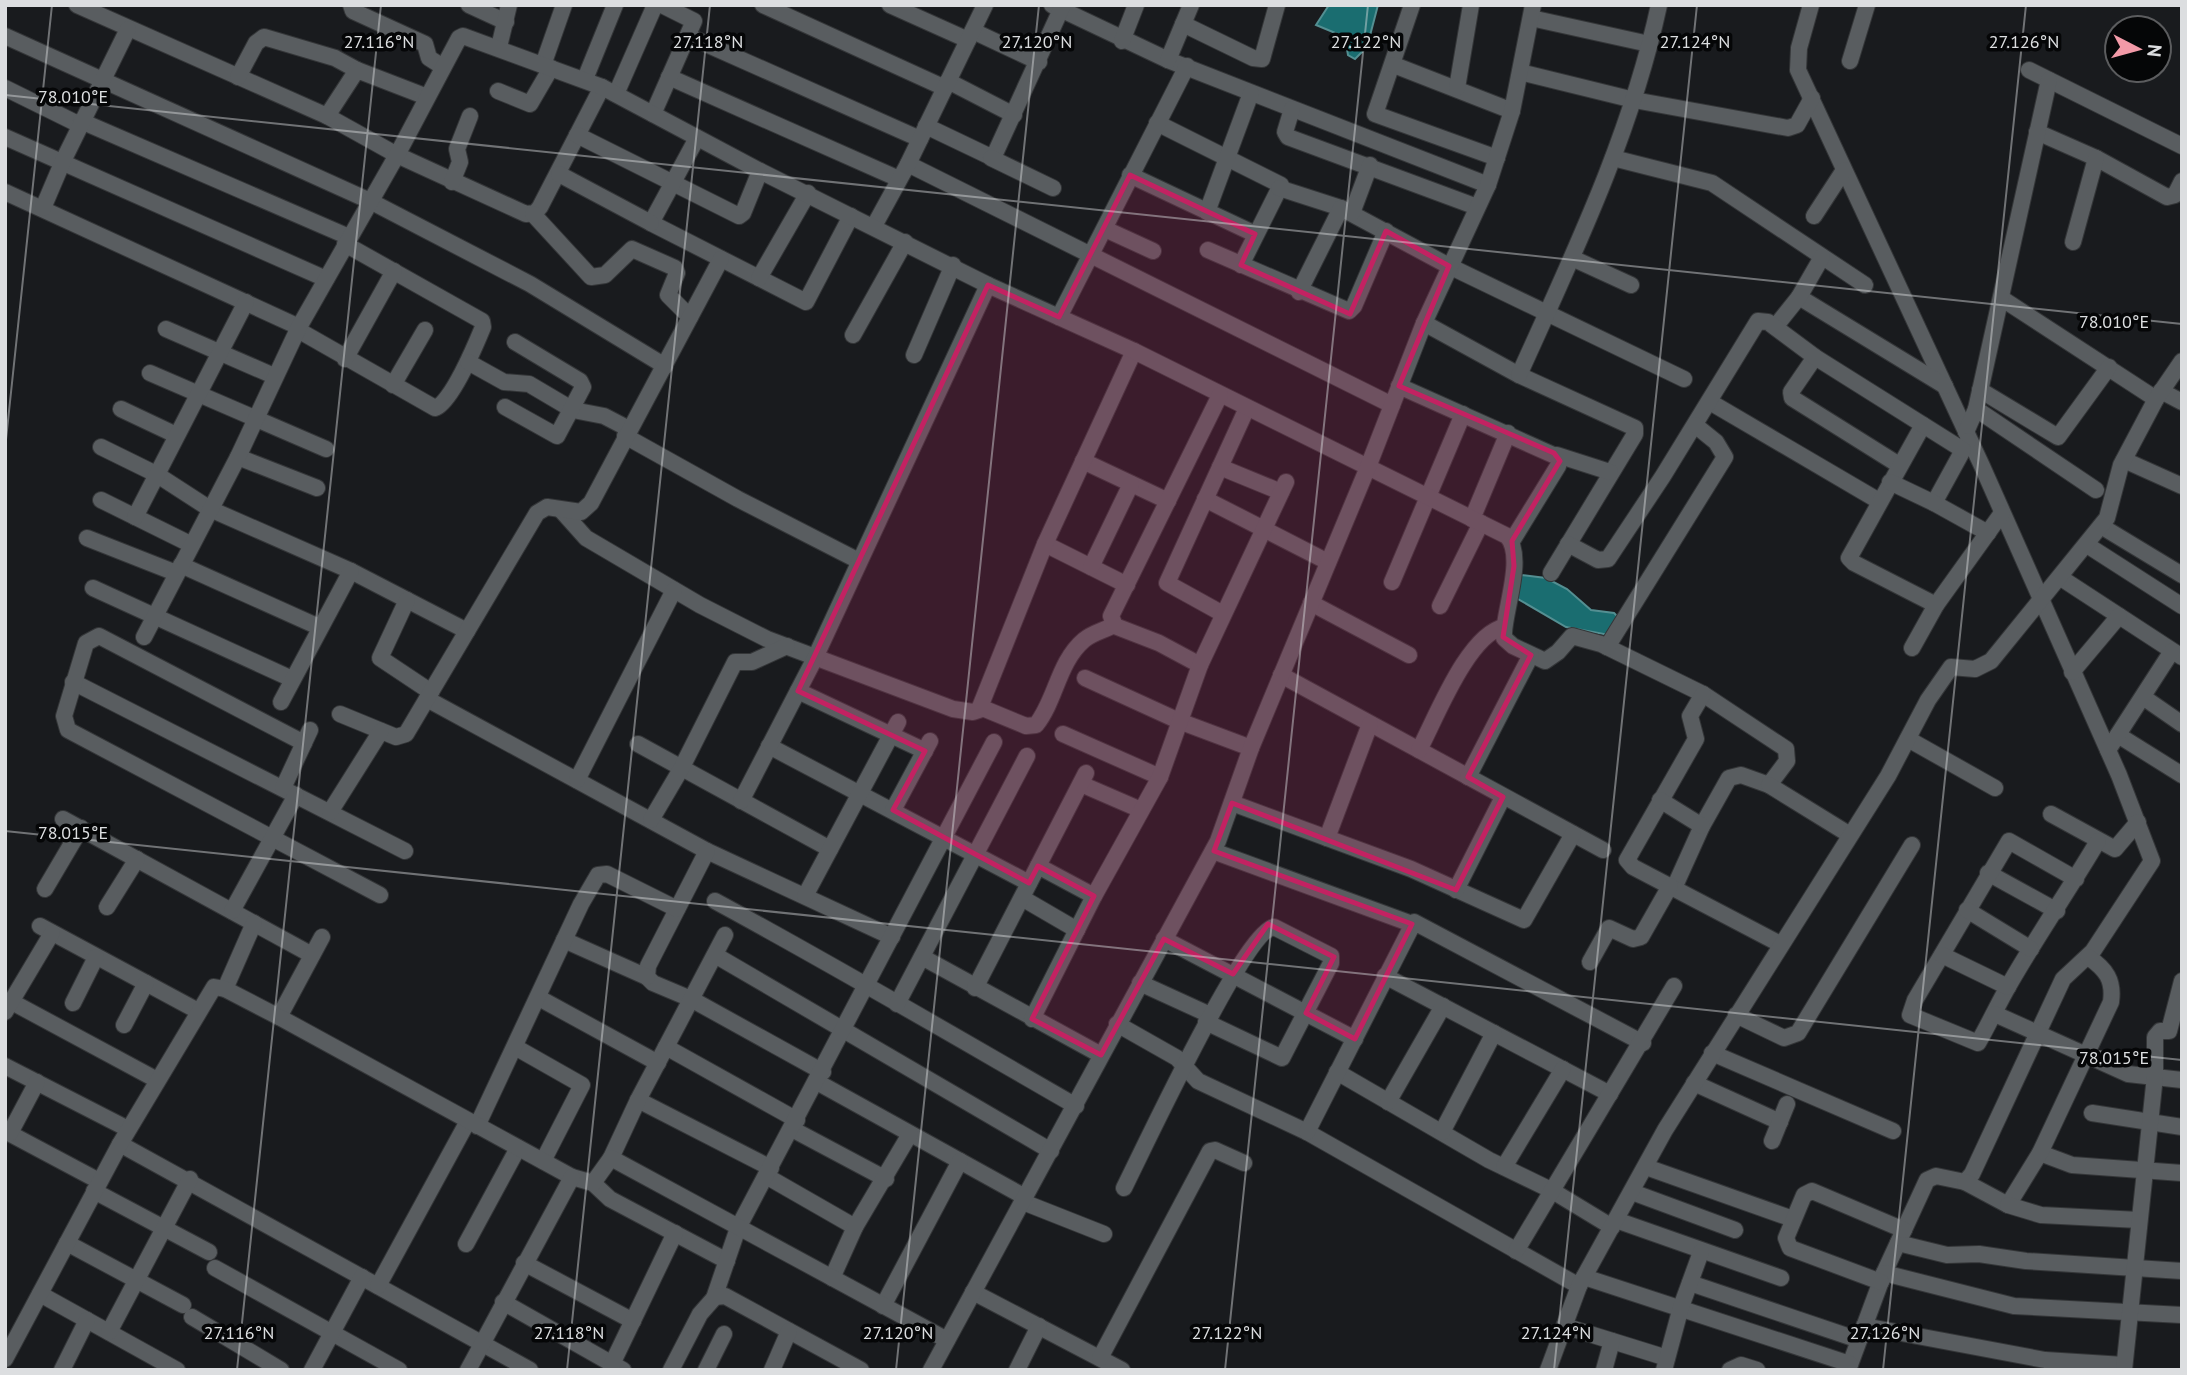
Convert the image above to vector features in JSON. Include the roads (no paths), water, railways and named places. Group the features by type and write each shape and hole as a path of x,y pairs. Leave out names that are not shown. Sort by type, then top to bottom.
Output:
{"street":[{"path":"77,5 327,116 452,182 533,214 590,277 605,275 632,248 675,268 677,273 668,292 669,299 690,317"},
{"path":"351,5 353,12 425,44 429,58 443,67"},
{"path":"469,5 506,22"},
{"path":"499,47 509,5"},
{"path":"498,92 530,104 547,67 565,5"},
{"path":"585,79 615,5"},
{"path":"533,214 559,174 577,135 609,90 654,5"},
{"path":"653,114 694,20 662,5"},
{"path":"763,5 1014,115"},
{"path":"890,5 1039,62"},
{"path":"874,226 908,164 985,5"},
{"path":"1122,41 1136,5"},
{"path":"1168,60 1191,5"},
{"path":"1183,24 1253,58 1262,59 1277,5"},
{"path":"1412,5 1394,65 1375,114 1497,159"},
{"path":"1457,88 1471,5"},
{"path":"1519,376 1613,158 1634,100 1659,5"},
{"path":"1811,5 1797,62 1844,170 1945,386 1966,440 2003,513 2108,750 2152,857 2151,866 2088,957 2063,979 2039,1034 1965,1182"},
{"path":"1850,61 1867,5"},
{"path":"991,158 1039,62 1059,7 1122,41 1488,185"},
{"path":"932,1370 1213,851 1280,675 1368,467 1424,323 1488,185 1512,111 1532,11 1649,44"},
{"path":"43,208 100,82 128,29"},
{"path":"5,36 100,82 370,201 530,284 665,366"},
{"path":"144,637 190,544 238,457 298,328 397,155 461,36 499,47 609,90 760,172 808,193 988,285 1135,351 1427,495 1512,541"},
{"path":"688,36 991,158 1053,188"},
{"path":"239,77 256,43 264,37 335,58 357,70 427,97"},
{"path":"1394,65 1512,111"},
{"path":"1059,317 1187,66"},
{"path":"327,116 357,70"},
{"path":"2029,70 2182,146"},
{"path":"1520,72 1634,100 1788,128 1797,125 1812,98"},
{"path":"669,77 899,179"},
{"path":"1934,503 1966,440 1976,409 2049,80"},
{"path":"1207,212 1251,93"},
{"path":"5,192 298,328 345,359 438,409 468,362 484,327 482,321 347,241 81,123 7,95"},
{"path":"1292,109 1286,136 1478,207"},
{"path":"452,182 460,162 457,149 470,116"},
{"path":"1157,123 1277,181 1279,188 1241,265"},
{"path":"2037,132 2096,159 2167,197 2175,195 2182,181"},
{"path":"577,135 739,216 760,172"},
{"path":"5,137 326,279"},
{"path":"651,223 696,138"},
{"path":"1613,158 1712,183 1866,285"},
{"path":"2073,242 2096,159"},
{"path":"908,164 1392,405"},
{"path":"1299,292 1370,165"},
{"path":"1814,216 1844,170"},
{"path":"559,174 806,302 850,216"},
{"path":"1130,176 1255,234"},
{"path":"1279,188 1346,210 1449,266 1684,379"},
{"path":"759,278 808,193"},
{"path":"1105,229 1153,251"},
{"path":"1208,250 1340,310 1352,309 1386,232"},
{"path":"853,335 905,242"},
{"path":"1775,327 1799,297 1822,257"},
{"path":"1572,258 1630,285"},
{"path":"340,714 402,737 537,513 547,508 574,513 586,509 721,259"},
{"path":"914,355 953,265"},
{"path":"345,359 394,271"},
{"path":"741,802 816,656 988,285"},
{"path":"1799,297 1945,386"},
{"path":"2001,298 2109,367 2159,395 2182,402"},
{"path":"135,517 246,302"},
{"path":"1568,544 1598,559 1608,559 1710,402 1754,324 1763,321 1923,425 1966,440"},
{"path":"1424,323 1519,376 1635,428 1551,573"},
{"path":"166,329 274,376"},
{"path":"393,384 425,330"},
{"path":"505,407 555,437 573,410 583,383 515,342"},
{"path":"982,709 980,702 1045,544 1135,351"},
{"path":"1815,357 1791,392 1792,398 1899,466"},
{"path":"468,362 505,382 529,384 573,410 604,416 737,499 859,561"},
{"path":"1548,1370 1582,1282 1646,1167 1736,1015 1888,776 1928,700 1951,667 1975,669 1984,666 2041,603 2087,545 2110,512 2124,460 2159,395 2181,365"},
{"path":"1980,390 2057,437 2109,367"},
{"path":"150,373 326,449"},
{"path":"1399,386 1557,454 1610,472"},
{"path":"1200,665 1114,625 1111,616 1220,395"},
{"path":"1710,402 1879,501"},
{"path":"1223,614 1167,583 1247,408"},
{"path":"121,409 176,435"},
{"path":"1976,409 2096,489"},
{"path":"1392,582 1463,414"},
{"path":"1607,647 1725,457 1716,442 1695,425"},
{"path":"1923,425 1850,554 1850,560 1936,605"},
{"path":"1440,606 1476,521 1508,433"},
{"path":"101,447 156,474 210,509 351,571 467,631"},
{"path":"1557,454 1558,466 1512,541 1514,566 1504,638 1540,660 1549,659 1572,636 1607,647 1703,694 1786,749 1787,761 1769,785"},
{"path":"238,457 317,488"},
{"path":"2124,460 2182,486"},
{"path":"1083,461 1168,501"},
{"path":"1032,1019 1094,896 1160,777 1178,720 1200,665 1283,487 1220,467"},
{"path":"1890,482 1988,533"},
{"path":"1091,567 1131,484"},
{"path":"1205,499 1328,562"},
{"path":"101,500 190,544"},
{"path":"561,510 586,538 674,590 767,639 953,709 973,712 982,709 1026,726 1036,725 1060,674 1079,646 1087,637 1114,625"},
{"path":"1912,649 1936,605 2003,513"},
{"path":"2101,526 2182,575"},
{"path":"87,538 178,569 319,627"},
{"path":"1045,544 1127,584"},
{"path":"2087,545 2182,606"},
{"path":"281,702 351,571"},
{"path":"2061,578 2177,654 2108,750"},
{"path":"93,588 292,679"},
{"path":"577,780 674,590"},
{"path":"407,600 380,659 429,696 708,851 892,937"},
{"path":"1311,603 1409,655"},
{"path":"2072,672 2119,616"},
{"path":"1419,750 1471,653 1492,630 1504,627"},
{"path":"232,911 272,838 307,737 99,636 86,643 64,716 68,730 272,838 380,895"},
{"path":"651,820 681,769 735,662 752,662 787,646"},
{"path":"1468,777 1531,655"},
{"path":"1280,675 1603,850"},
{"path":"1085,678 1178,720 1251,748"},
{"path":"74,682 405,851"},
{"path":"798,691 894,728 928,746 893,810"},
{"path":"1703,694 1690,716 1696,738 1627,860 1633,867 1780,944"},
{"path":"2143,698 2182,724"},
{"path":"1327,838 1370,724"},
{"path":"805,896 894,728"},
{"path":"330,813 382,731"},
{"path":"1063,734 1160,777"},
{"path":"2118,735 2182,775"},
{"path":"1908,739 1995,788"},
{"path":"671,1370 700,1314 714,1298 738,1228 820,1077 994,742"},
{"path":"638,744 830,849"},
{"path":"769,746 976,855 1077,930"},
{"path":"897,1004 1027,756"},
{"path":"1590,962 1609,928 1633,939 1641,937 1672,887 1731,775 1741,775 1769,785 1850,835"},
{"path":"975,988 1083,778 1142,810"},
{"path":"1456,890 1503,797"},
{"path":"1660,800 1702,826"},
{"path":"1232,803 1327,838 1524,920 1573,834"},
{"path":"2051,814 2117,849 2138,822"},
{"path":"63,819 312,955"},
{"path":"45,889 81,828"},
{"path":"2076,879 2012,841 1988,873 1910,1015 1975,1044 1995,1014 2008,987 2057,911 2076,879 2098,841"},
{"path":"1736,1015 1784,1038 1798,1033 1912,845"},
{"path":"648,977 648,966 708,851"},
{"path":"1213,851 1412,924 1421,923 1643,1042"},
{"path":"107,907 136,859"},
{"path":"1038,866 1094,896"},
{"path":"378,1286 515,1047 564,940 600,873 677,909"},
{"path":"1988,873 2057,911"},
{"path":"715,901 868,984 897,1004 1076,1106"},
{"path":"1968,910 2031,949"},
{"path":"225,989 254,923"},
{"path":"1307,1132 1412,924"},
{"path":"1124,1188 1186,1068 1208,1018 1233,974 1264,930 1270,927 1328,954 1331,963 1281,1059 1208,1018 1140,983"},
{"path":"157,1080 8,1007 46,930 198,1011"},
{"path":"593,1183 611,1158 638,1100 725,935"},
{"path":"279,1017 322,937"},
{"path":"1164,939 1355,1038"},
{"path":"564,940 691,999 910,1134 1024,1200 1104,1234"},
{"path":"1942,955 2008,987"},
{"path":"715,956 1051,1151"},
{"path":"73,1003 96,957"},
{"path":"922,957 1101,1055"},
{"path":"2008,1205 2040,1153 2110,1002 2112,990 2106,970 2088,957"},
{"path":"1385,976 1610,1094"},
{"path":"1690,1283 1861,1333 2045,1365 2124,1367 2155,1076 2155,1037 2160,1031 2175,1032 2182,981"},
{"path":"124,1025 146,983"},
{"path":"1516,1251 1674,986"},
{"path":"5,1359 120,1143 214,987 225,989 279,1017 572,1177 593,1183 610,1199 727,1261"},
{"path":"539,998 657,1063"},
{"path":"1388,1102 1443,1006"},
{"path":"1995,1014 2128,1074 2182,1080"},
{"path":"1117,1024 1177,1058 1198,1081 1307,1132 1516,1251 1582,1282 1681,1307 1849,1367 1883,1277 1931,1177 1965,1182 2008,1205 2041,1215 2139,1220"},
{"path":"1442,1132 1494,1033"},
{"path":"515,1047 582,1085 542,1161"},
{"path":"666,1048 886,1179"},
{"path":"1713,1054 1893,1131"},
{"path":"5,1066 128,1129"},
{"path":"1504,1167 1563,1069"},
{"path":"1337,1072 1504,1167 1614,1224 1781,1278"},
{"path":"37,1082 8,1132 164,1228 209,1252"},
{"path":"1694,1083 1780,1122"},
{"path":"638,1100 768,1172 855,1227"},
{"path":"1772,1140 1787,1104"},
{"path":"2091,1114 2182,1127"},
{"path":"832,1278 855,1227 886,1179 910,1134"},
{"path":"120,1143 530,1370"},
{"path":"466,1244 518,1148"},
{"path":"1100,1358 1210,1151 1215,1150 1244,1163"},
{"path":"2040,1153 2072,1165 2182,1173"},
{"path":"611,1158 947,1340"},
{"path":"883,1306 960,1161"},
{"path":"1646,1167 1793,1219"},
{"path":"468,1370 572,1177"},
{"path":"109,1332 190,1180"},
{"path":"2182,1271 2026,1261 1979,1254 1947,1255 1901,1236 1812,1191 1804,1195 1786,1238 1790,1248 1883,1277 2014,1306 2182,1315"},
{"path":"1632,1192 1735,1230"},
{"path":"503,1302 618,1367 633,1321 675,1233"},
{"path":"67,1243 136,1280 281,1370"},
{"path":"1564,1326 1612,1341 1666,1364 1681,1307 1701,1252"},
{"path":"524,1264 633,1321"},
{"path":"215,1268 399,1370"},
{"path":"312,1370 362,1277"},
{"path":"973,1292 1122,1370"},
{"path":"40,1294 177,1370"},
{"path":"714,1298 729,1297 844,1366 861,1370"},
{"path":"62,1370 87,1320"},
{"path":"1017,1370 1039,1326"},
{"path":"772,1370 789,1332"},
{"path":"706,1370 724,1334"},
{"path":"1604,1370 1612,1341"},
{"path":"1730,1370 1741,1365 1757,1370"}],"water":[{"path":"1329,5 1378,5 1367,47 1355,59 1348,55 1345,37 1316,25"},
{"path":"1521,575 1546,578 1567,589 1591,610 1614,613 1619,618 1609,635 1566,627 1518,599 1514,587"}]}
